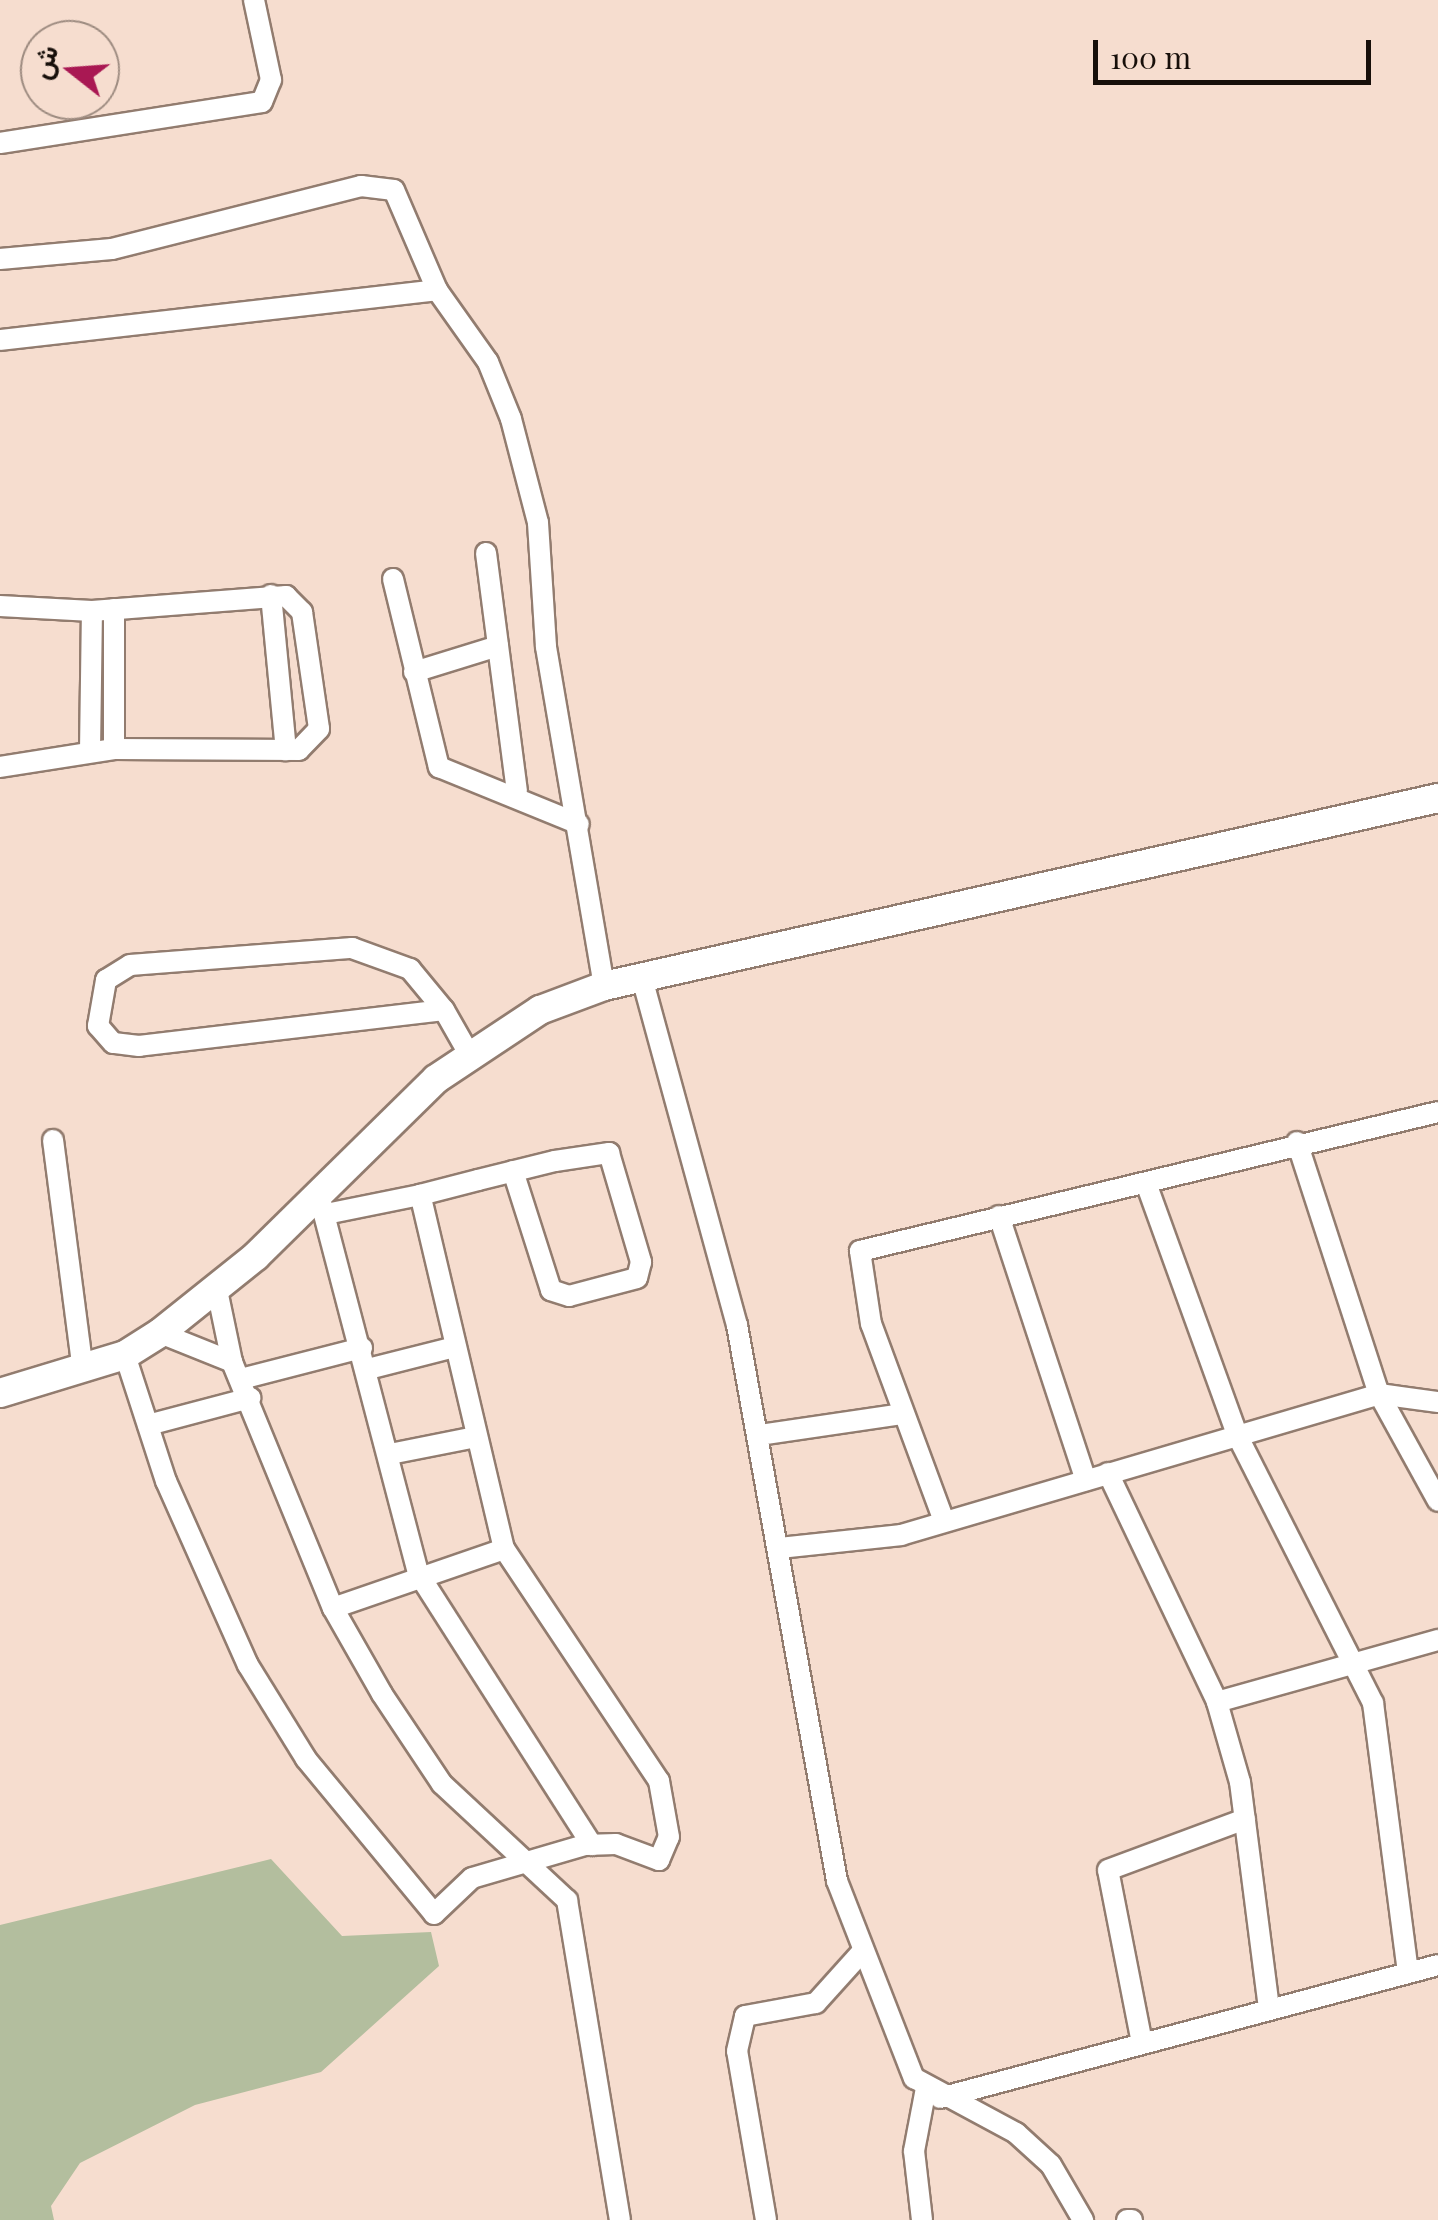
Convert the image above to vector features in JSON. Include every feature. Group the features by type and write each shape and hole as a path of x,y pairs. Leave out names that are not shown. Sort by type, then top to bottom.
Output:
{"street":[{"path":"0,143 262,102 270,80 254,0"},
{"path":"0,259 112,249 381,185 397,196 437,290 488,362 512,419 538,523 546,647 604,986"},
{"path":"0,340 437,290"},
{"path":"486,552 517,792"},
{"path":"393,578 414,672 447,776 517,792 579,824"},
{"path":"272,594 286,750"},
{"path":"0,606 103,610 272,594 302,612 315,674 320,729 312,744 286,750 114,749 0,767"},
{"path":"103,610 114,749"},
{"path":"90,751 103,610"},
{"path":"414,672 498,646"},
{"path":"0,1394 126,1355 160,1334 322,1205 468,1052 604,986 1438,798"},
{"path":"444,1010 140,1046 113,1044 98,1026 106,980 130,965 352,948 410,969 444,1010 468,1052"},
{"path":"642,978 760,1435 817,1745 823,1837 862,1952 900,2055 933,2093 1016,2133 1051,2165 1084,2220"},
{"path":"944,1521 903,1414 856,1258 868,1246 1146,1183 1297,1142 1438,1112"},
{"path":"53,1140 83,1371"},
{"path":"1297,1142 1378,1394 1438,1501"},
{"path":"322,1205 420,1195 514,1171 612,1154 641,1262 637,1278 568,1296 550,1290 514,1171"},
{"path":"1146,1183 1236,1435 1360,1663 1382,1756 1408,1972"},
{"path":"126,1355 148,1425 248,1665 306,1759 434,1914 472,1878 592,1845 660,1860 669,1837 664,1799 638,1744 504,1549 420,1195"},
{"path":"322,1205 390,1454 418,1574 592,1845"},
{"path":"999,1216 1086,1480"},
{"path":"217,1290 241,1380 332,1608 442,1784 557,1881 575,1923 620,2220"},
{"path":"160,1334 241,1380"},
{"path":"148,1425 241,1380 455,1347"},
{"path":"780,1548 866,1543 1378,1394 1438,1402"},
{"path":"760,1435 903,1414"},
{"path":"390,1454 476,1437"},
{"path":"1108,1473 1217,1702 1245,1818 1269,2007"},
{"path":"332,1608 418,1574 504,1549"},
{"path":"1217,1702 1438,1640"},
{"path":"1142,2043 1108,1870 1245,1818"},
{"path":"766,2220 737,2051 745,2016 816,2003 862,1952"},
{"path":"933,2093 1142,2043 1438,1964"},
{"path":"922,2220 914,2138 933,2093"}],"green space":[{"path":"271,1859 342,1936 431,1932 439,1966 321,2072 195,2105 80,2163 51,2206 54,2220 0,2220 0,1925"}]}
